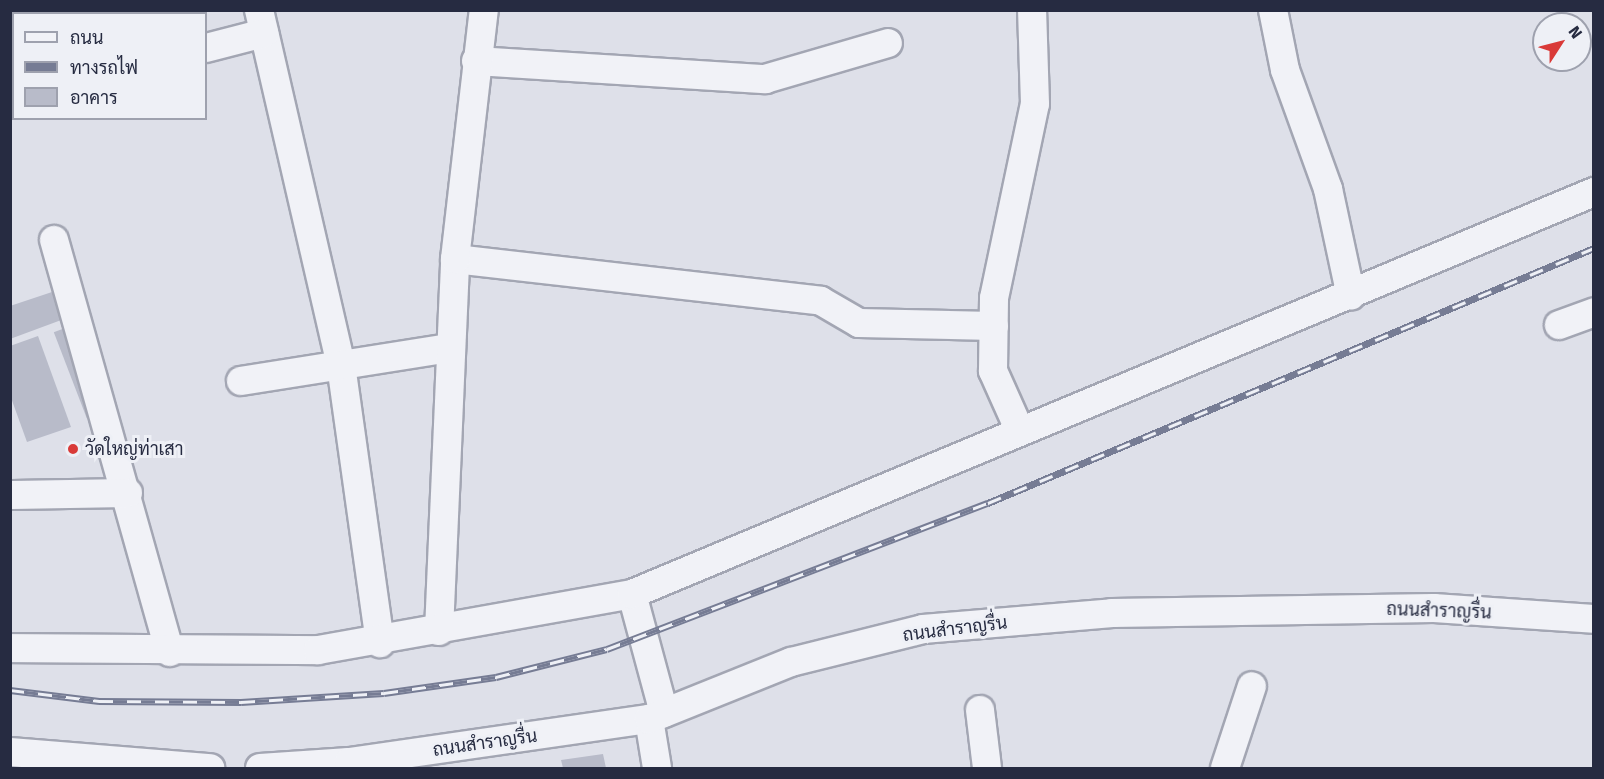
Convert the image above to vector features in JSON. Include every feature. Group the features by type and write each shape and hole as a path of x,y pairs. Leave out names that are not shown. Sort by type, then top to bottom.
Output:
{"street":[{"path":"439,631 455,259 476,61 484,10"},
{"path":"1019,429 993,371 994,298 1035,104 1032,10"},
{"path":"1273,10 1285,70 1328,189 1350,296"},
{"path":"207,48 261,22 341,365 380,643"},
{"path":"476,61 765,79 888,43"},
{"path":"10,648 170,652 318,650 380,643 632,594 1019,429 1350,296 1593,192"},
{"path":"54,240 128,493 170,652"},
{"path":"455,259 821,301 859,323 994,326"},
{"path":"1559,325 1593,312"},
{"path":"241,381 450,348"},
{"path":"10,495 128,493"},
{"path":"632,594 657,716 657,768"},
{"name":"ถนนสำราญรื่น","path":"260,768 349,765 657,716 791,662 923,629 1112,613 1434,608 1593,619"},
{"path":"1225,768 1252,686"},
{"path":"981,710 987,768"},
{"path":"10,752 210,768"}],"building":[{"path":"55,291 64,319 10,339 10,306"},
{"path":"65,328 98,414 87,418 54,332"},
{"path":"38,336 71,427 27,442 10,395 10,346"},
{"path":"603,754 606,768 563,768 561,760"}],"railway":[{"path":"10,690 99,701 241,702 384,693 496,677 607,649 988,503 1594,248"}],"place":[{"name":"วัดใหญ่ท่าเสา","path":"73,449"}]}
